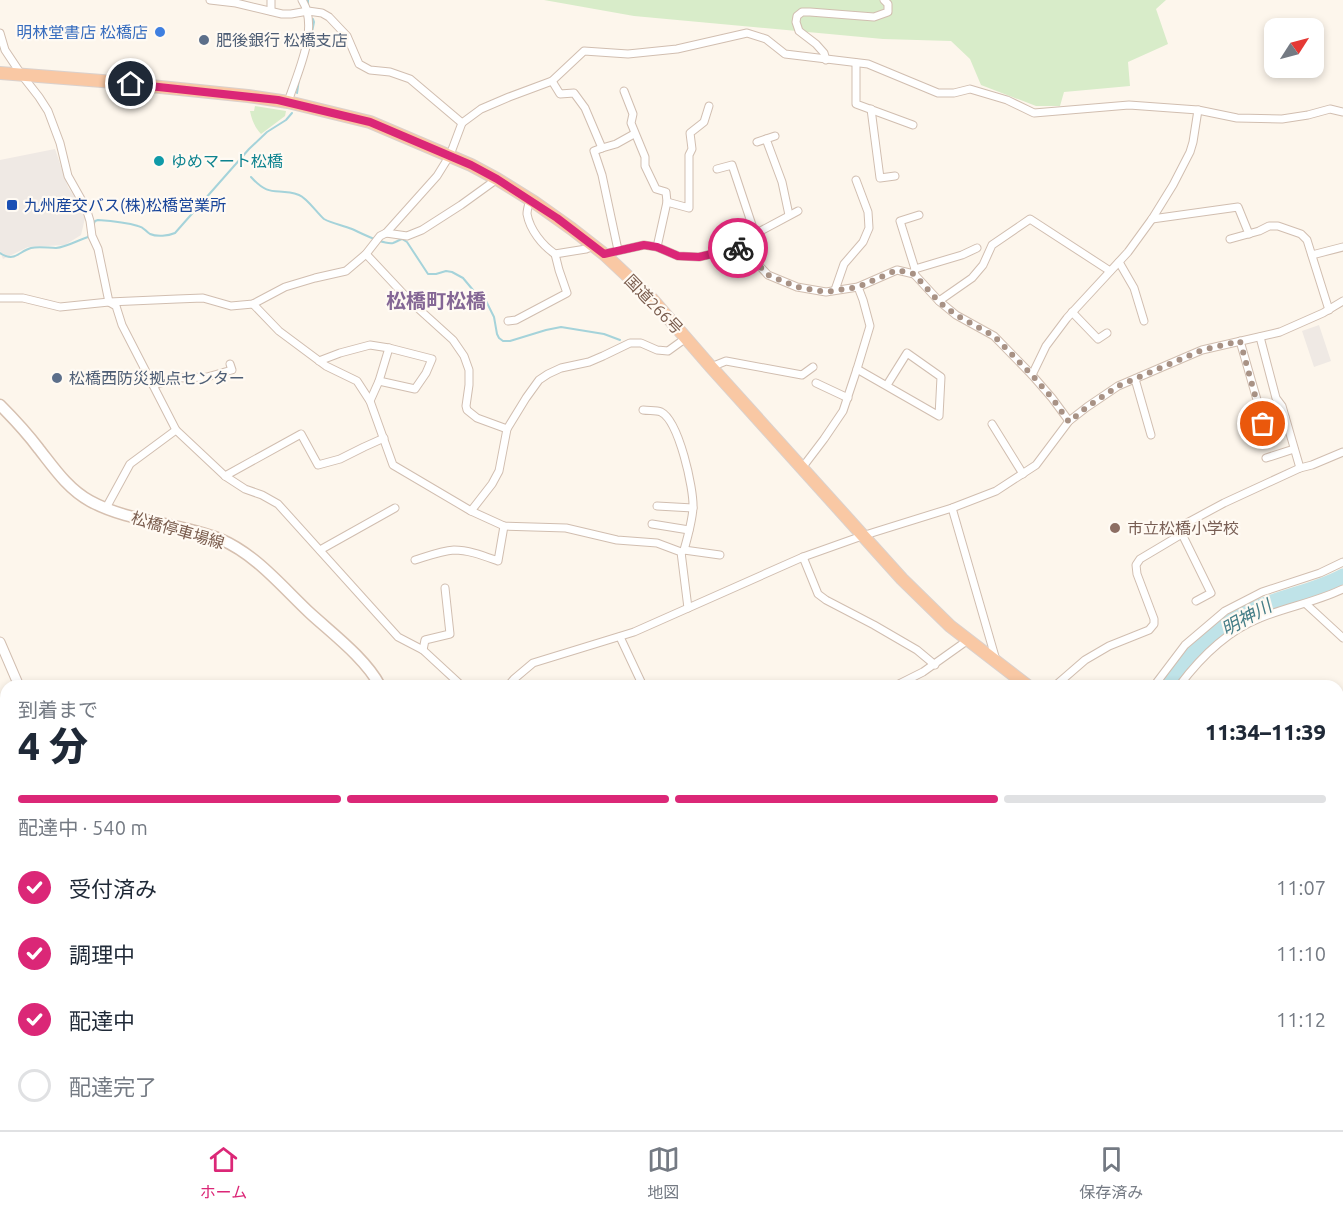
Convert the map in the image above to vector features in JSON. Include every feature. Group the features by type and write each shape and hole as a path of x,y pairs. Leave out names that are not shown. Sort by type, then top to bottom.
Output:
{"highway":[{"name":"国道266号","path":"0,72 248,96 288,102 370,122 450,155 497,179 530,199 604,254 652,299 902,579 950,626 1018,680"}],"main road":[{"name":"松橋停車場線","path":"0,405 34,441 69,486 88,500 141,519 188,529 219,539 241,551 256,562 350,650 376,680"}],"street":[{"path":"210,0 291,14 308,11 322,13 329,17 350,41 359,64 370,70 390,72 410,79 462,123"},
{"path":"271,0 271,11"},
{"path":"288,102 309,35 308,11 302,0"},
{"path":"826,60 824,53 816,44 799,31 797,16 802,12 810,12 874,17 888,12 888,4 884,0"},
{"path":"0,33 5,50 48,111 60,143 68,176 86,208 92,227 92,236 98,249 109,302 116,306 122,325 176,430 225,476 245,489 278,504 398,637 423,650 456,680"},
{"path":"0,298 22,298 60,307 109,302 203,298 231,306 253,304 285,287 346,272 366,254 437,177 450,155 462,123 481,110 508,97 552,81 584,51 628,54 667,50 747,33 766,39 785,54 868,64 938,93 954,93 970,89 1006,100 1034,113 1129,105 1198,111 1237,118 1281,119 1330,109 1343,112"},
{"path":"856,63 856,104 913,125"},
{"path":"552,81 560,94 574,93 585,108 602,148"},
{"path":"624,91 633,114 630,123 645,157 645,166 656,189 666,192 668,202 657,247"},
{"path":"668,202 689,208 689,156 692,149 690,133 704,122 709,106"},
{"path":"871,109 880,178 895,176"},
{"path":"1032,375 1046,346 1072,312 1119,262 1152,219 1190,152 1198,111"},
{"path":"618,250 602,175 594,152 634,134"},
{"path":"757,142 775,136"},
{"path":"766,139 782,182 789,215"},
{"path":"717,170 732,165 755,234"},
{"path":"383,235 407,236 422,230 497,179"},
{"path":"835,290 844,264 863,242 869,228 868,212 856,180"},
{"path":"508,321 516,320 567,293 555,254 537,237 527,215 530,199"},
{"path":"1152,219 1238,207 1249,234"},
{"path":"604,254 644,245 657,247 678,256 699,257 742,247 755,234 798,211"},
{"path":"919,215 900,221 914,272 939,302 956,315 994,336 1032,375 1069,422"},
{"path":"939,302 972,278 984,265 992,244 1030,219 1110,271"},
{"path":"1230,239 1269,226 1278,226 1302,234 1307,240 1329,310"},
{"path":"555,254 593,246"},
{"path":"1312,255 1343,246"},
{"path":"742,247 768,275 775,279 797,287 826,292 858,287 897,270 914,272 977,248"},
{"path":"366,254 411,302 453,340 464,356 469,370 466,406 468,410 477,418 507,429"},
{"path":"1119,262 1134,288 1144,321"},
{"path":"802,468 843,411 857,369 870,326 858,287"},
{"path":"513,680 533,663 634,632 803,557 952,508 996,491 1036,465 1069,422 1118,386 1202,350 1280,332 1343,302"},
{"path":"253,304 279,331 319,361 357,381 370,401 393,465 471,511 504,526 566,528 616,540 657,543 682,551 720,555"},
{"path":"1072,312 1098,339 1107,333"},
{"path":"1260,337 1276,398 1282,406 1300,468"},
{"path":"471,511 499,471 507,429 539,380 561,368 589,362 630,343 668,351 686,338"},
{"path":"1240,341 1263,424 1285,417"},
{"path":"319,361 370,345 432,359 415,389 380,381"},
{"path":"370,401 380,381 389,348"},
{"path":"857,369 939,416 941,377 907,353 886,385"},
{"path":"711,367 726,361 802,375 813,367"},
{"path":"154,385 179,378 207,377 231,370 230,364"},
{"path":"1135,379 1151,435"},
{"path":"816,383 848,398"},
{"path":"643,410 660,411 668,418 680,440 692,488 693,508 682,551 688,608"},
{"path":"992,424 1023,474"},
{"path":"106,508 130,464 176,430"},
{"path":"225,476 301,434 318,465 340,459 384,438"},
{"path":"1266,458 1294,449"},
{"path":"1062,680 1085,660 1109,646 1149,630 1154,624 1137,574 1136,564 1140,559 1182,534 1185,524 1199,516 1300,468 1343,452"},
{"path":"657,506 693,508"},
{"path":"320,550 395,508"},
{"path":"952,508 997,663"},
{"path":"652,524 689,530"},
{"path":"415,560 454,550 467,551 498,561 504,526"},
{"path":"1182,534 1211,593 1196,602"},
{"path":"803,557 818,594 917,650 935,665"},
{"path":"1159,680 1185,645 1225,611 1262,592 1320,573 1343,562"},
{"path":"423,650 425,640 450,634 445,588"},
{"path":"1184,680 1216,645 1240,628 1258,618 1306,604 1343,589"},
{"path":"1306,604 1343,638"},
{"path":"620,637 640,680"},
{"path":"907,680 935,665 968,640"},
{"path":"0,642 16,680"}],"shaded area":[{"name":"九州産交バス(株)松橋営業所","path":"55,149 68,187 86,214 81,235 65,245 28,247 3,259 0,251 0,160"},
{"path":"1319,325 1331,361 1314,367 1302,331"}],"green space":[{"path":"544,0 1166,0 1156,9 1168,44 1128,62 1130,86 1064,92 1060,106 1036,106 981,85 970,59 951,41 883,39 634,16"},
{"path":"255,106 286,111 285,116 261,134 254,124 250,111 254,111"}],"waterway":[{"path":"308,0 308,5"},
{"path":"310,42 313,19"},
{"path":"297,93 299,79"},
{"path":"93,226 98,220 140,227 156,236 175,233 249,149 292,113"},
{"path":"251,177 269,190 299,195 327,221 384,242 393,243 402,239 407,242 428,274 446,271 463,278 486,301 494,317 497,334 503,341 561,327 604,334 620,340"},
{"path":"0,253 13,257 31,248 56,248 88,237 89,234"},
{"name":"明神川","path":"1171,680 1185,661 1208,638 1234,619 1261,606 1343,576"}],"way so far":[{"path":"738,248 742,247 768,275 775,279 812,290 826,292 858,287 897,270 914,274 939,302 956,315 994,336 1032,375 1069,422 1118,386 1202,350 1240,341 1263,424"}],"place":[{"name":"明林堂書店 松橋店","path":"160,32"},
{"name":"肥後銀行 松橋支店","path":"204,40"},
{"name":"ゆめマート松橋","path":"159,161"},
{"name":"九州産交バス(株)松橋営業所","path":"12,205"},
{"name":"松橋西防災拠点センター","path":"57,378"},
{"name":"市立松橋小学校","path":"1115,528"}],"district":[{"name":"松橋町松橋","path":"436,300"}],"route":[{"path":"131,84 278,100 370,122 471,165 497,179 557,218 604,254 644,245 657,247 678,256 699,257 738,248"}]}
